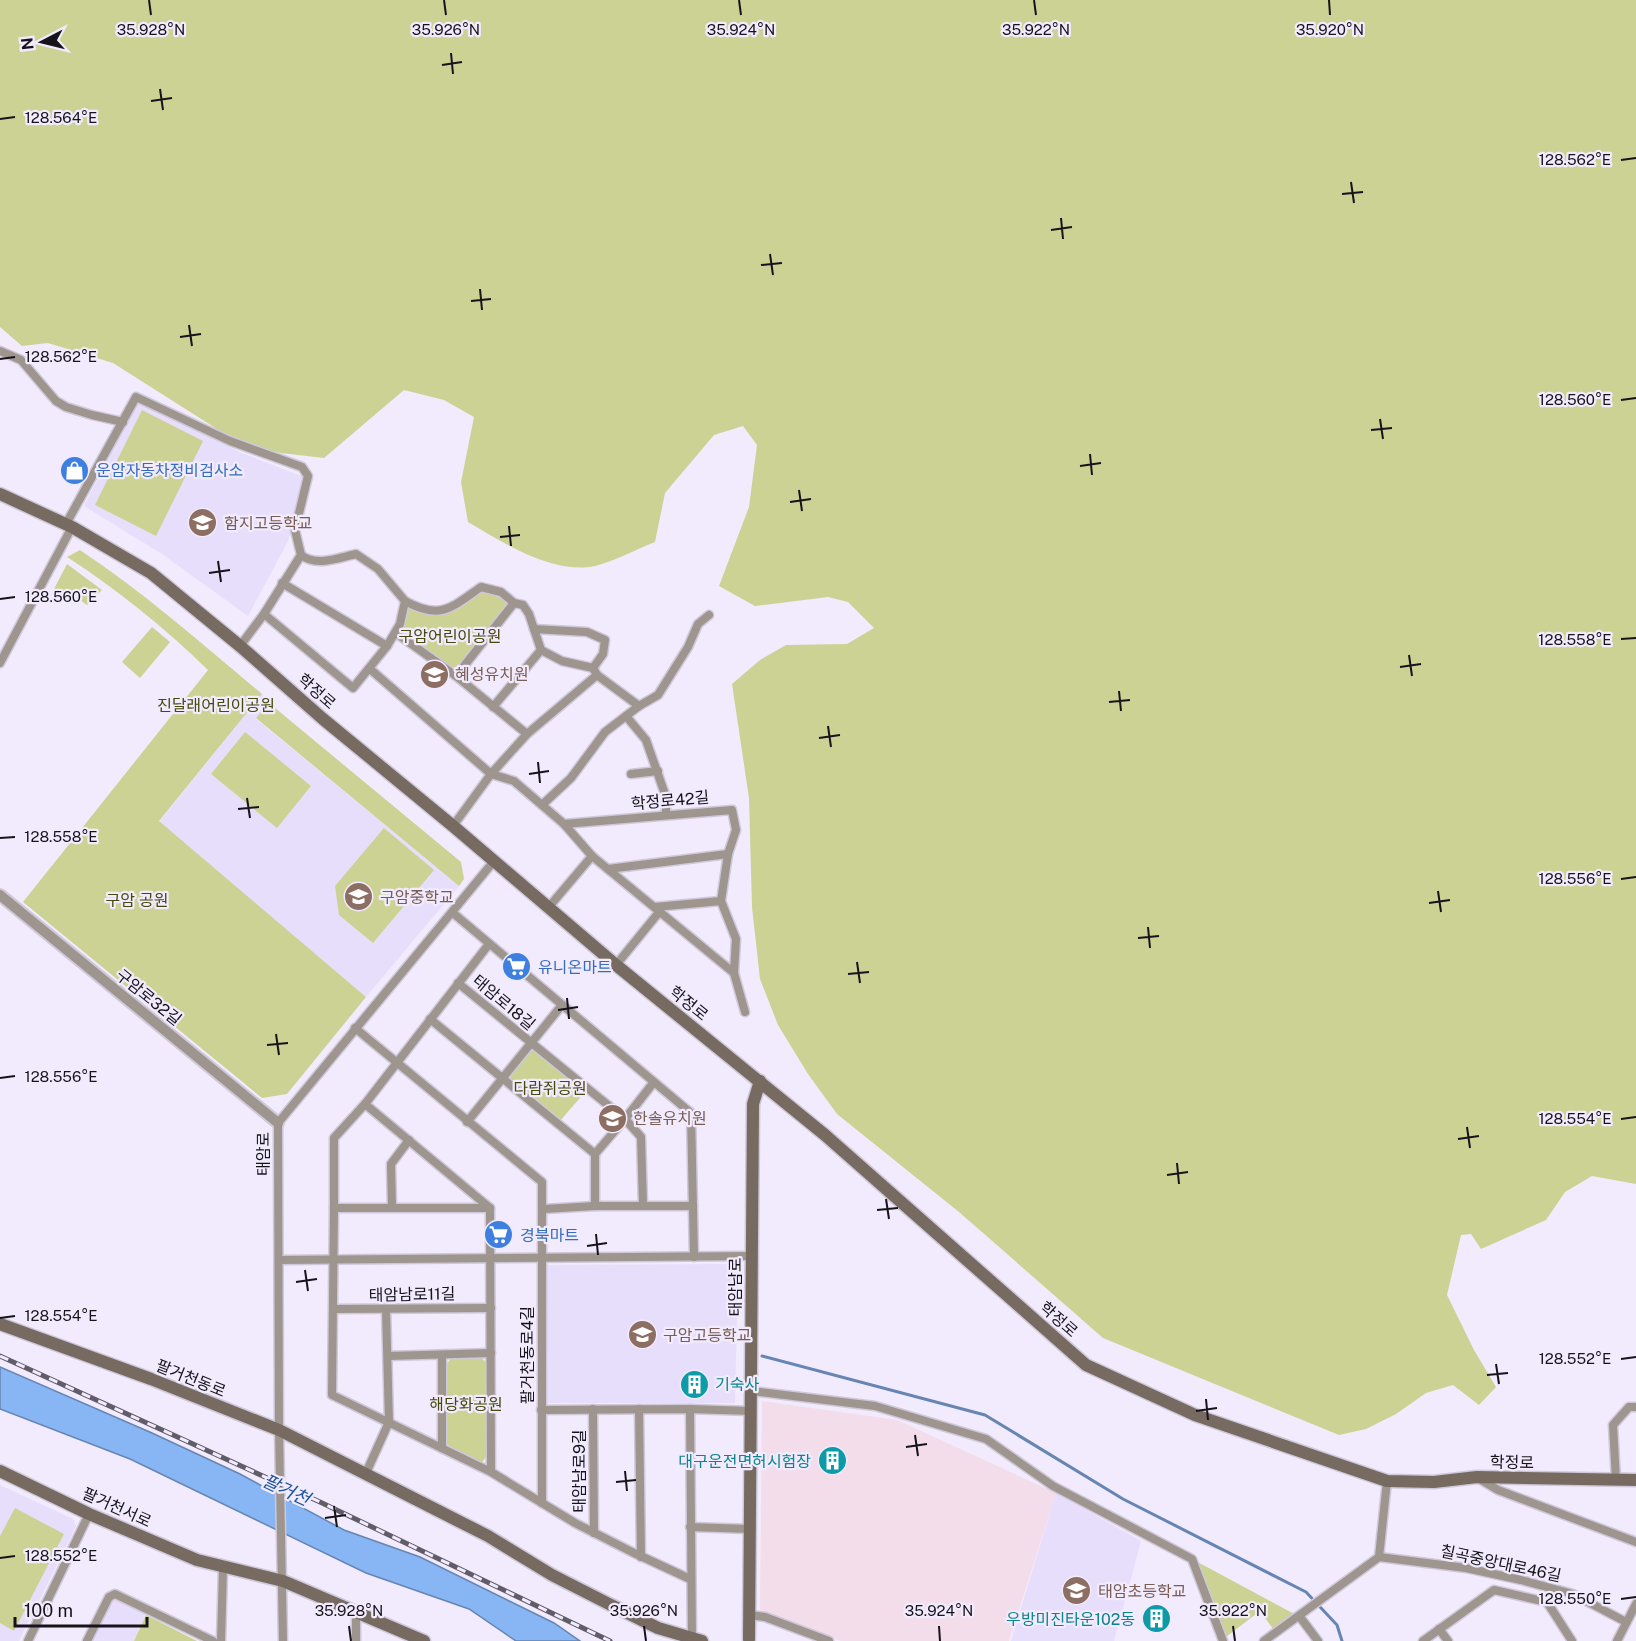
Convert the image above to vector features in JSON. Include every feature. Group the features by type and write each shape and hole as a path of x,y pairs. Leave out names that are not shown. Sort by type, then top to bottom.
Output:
{"main road":[{"name":"학정로","path":"0,494 69,525 151,573 616,965 825,1135 1086,1365 1195,1415 1387,1481 1434,1482 1477,1478 1636,1480"},
{"name":"태암남로","path":"748,1640 753,1104 760,1081"},
{"name":"팔거천동로","path":"0,1324 151,1379 279,1430 488,1536 552,1575 658,1628 697,1640"},
{"name":"팔거천서로","path":"0,1471 89,1514 197,1560 283,1581 424,1641"}],"street":[{"path":"0,351 21,360 47,392 66,407 123,422"},
{"path":"0,663 136,397 230,441 302,467 308,476 296,530 301,555 308,561 322,561 356,554 378,569 405,601 431,610 447,610 481,587 501,592 514,603 523,605 529,614 541,650 562,661 595,672 639,706"},
{"path":"240,646 264,614 301,555"},
{"path":"282,583 387,646"},
{"path":"264,614 353,688 396,633 405,601"},
{"path":"456,676 514,603"},
{"path":"542,805 571,778 606,732 639,706 658,695 688,647 698,624 708,615"},
{"path":"453,826 491,774 527,734 595,672 603,654 605,640 587,632 534,629"},
{"path":"396,633 456,676 527,734"},
{"path":"493,707 541,650"},
{"path":"369,669 491,774 514,781 564,824 592,856 734,973"},
{"path":"626,716 646,740 666,797 666,815"},
{"path":"631,774 658,771"},
{"name":"학정로42길","path":"564,824 732,810 736,830 728,854 721,901"},
{"path":"608,869 728,854"},
{"path":"548,908 592,856"},
{"name":"태암로","path":"283,1581 279,1430 278,1123 494,861"},
{"name":"구암로32길","path":"0,895 278,1123"},
{"path":"616,965 658,909 721,901 736,939 734,973 745,1012"},
{"path":"453,913 692,1113 694,1257"},
{"name":"태암로18길","path":"430,1019 489,944"},
{"name":"태암로18길","path":"458,983 530,1044 625,1119 641,1137 643,1205"},
{"name":"태암로18길","path":"530,1044 562,1005"},
{"path":"595,1154 430,1019 364,1104 334,1138 332,1395 491,1472 594,1533 690,1579"},
{"name":"팔거천동로4길","path":"356,1028 542,1182 544,1209 542,1503"},
{"path":"468,1122 530,1044"},
{"path":"595,1206 595,1154 654,1082"},
{"path":"364,1104 490,1208"},
{"path":"392,1207 391,1164 409,1140"},
{"path":"544,1209 643,1205 693,1206"},
{"path":"334,1208 490,1208"},
{"path":"490,1208 491,1472"},
{"path":"279,1260 752,1256"},
{"name":"태암남로11길","path":"334,1309 491,1308"},
{"path":"366,1473 389,1422 386,1309"},
{"path":"388,1356 491,1353"},
{"path":"442,1354 442,1448"},
{"path":"752,1391 875,1406 986,1439 1053,1486 1192,1559 1222,1641"},
{"path":"1616,1480 1613,1425 1629,1407 1636,1407"},
{"name":"태암남로9길","path":"593,1409 594,1533"},
{"path":"639,1409 641,1557"},
{"path":"690,1409 690,1579 697,1640"},
{"name":"태암남로9길","path":"541,1410 751,1411"},
{"path":"1477,1478 1498,1490 1636,1542"},
{"path":"1264,1641 1300,1617 1379,1557 1387,1481"},
{"path":"28,1641 89,1514"},
{"path":"690,1527 750,1529"},
{"name":"칠곡중앙대로46길","path":"1379,1557 1466,1568 1521,1580 1573,1594 1626,1622"},
{"path":"221,1641 223,1568"},
{"path":"283,1581 283,1641"},
{"path":"1423,1641 1494,1590 1547,1602 1572,1641"},
{"path":"87,1641 110,1597 115,1594 213,1641"},
{"path":"1617,1641 1636,1604"},
{"path":"356,1613 356,1641"},
{"path":"750,1615 765,1617 829,1641"},
{"path":"1300,1617 1318,1641"},
{"path":"1439,1629 1448,1641"}],"shaded area":[{"name":"함지고등학교","path":"138,401 237,451 306,478 288,541 248,616 162,554 84,506"},
{"path":"262,694 269,703 256,719 459,886 366,997 159,822"},
{"name":"구암고등학교","path":"731,1264 738,1268 735,1403 548,1403 547,1265"},
{"name":"대구운전면허시험장","path":"762,1401 897,1420 1056,1493 1009,1641 841,1641 760,1613"},
{"path":"0,1485 73,1519 76,1526 19,1641 0,1641"},
{"name":"태암초등학교","path":"1056,1493 1141,1541 1114,1641 1011,1641"},
{"path":"116,1600 146,1615 134,1641 92,1641 110,1602"}],"green space":[{"path":"0,0 1636,0 1636,1184 1592,1176 1565,1192 1546,1220 1481,1249 1471,1234 1461,1235 1447,1295 1474,1350 1496,1387 1479,1405 1453,1385 1426,1393 1396,1414 1366,1429 1339,1435 1103,1338 959,1212 837,1114 808,1074 778,1025 760,979 752,907 749,798 732,684 760,660 786,645 847,644 874,628 848,602 828,597 755,606 719,586 749,507 757,445 743,426 714,435 665,493 655,542 604,563 589,567 573,567 558,565 526,554 468,522 461,482 474,417 444,400 404,390 324,458 281,453 239,443 113,363 48,343 22,346 0,327"},
{"path":"142,410 203,441 156,536 95,505"},
{"name":"구암 공원","path":"80,550 150,601 262,694 159,821 366,997 287,1094 262,1098 23,902 208,670 140,610 67,557"},
{"path":"67,564 102,590 87,605 76,597 72,602 54,589"},
{"name":"구암어린이공원","path":"481,589 511,603 456,673 400,632 408,603 447,610"},
{"path":"152,627 170,642 140,678 122,662"},
{"path":"269,703 461,862 464,879 459,886 256,718"},
{"path":"245,732 311,786 277,828 211,774"},
{"path":"384,828 434,870 373,943 339,915 335,886"},
{"name":"다람쥐공원","path":"531,1047 586,1091 559,1122 507,1079"},
{"name":"해당화공원","path":"481,1357 487,1364 488,1455 482,1462 450,1448 446,1442 445,1367 451,1358"},
{"path":"15,1508 64,1534 14,1631 0,1623 0,1536"},
{"path":"1192,1559 1300,1617 1276,1633 1260,1611 1222,1640"},
{"path":"146,1615 197,1641 134,1641"}],"water":[{"path":"0,1367 240,1474 344,1530 420,1557 554,1623 580,1641 516,1641 469,1609 366,1573 130,1459 0,1409"}],"waterway":[{"path":"762,1356 985,1415 1123,1499 1306,1592 1337,1625 1342,1641"}],"railway":[{"path":"0,1356 320,1502 610,1641"}],"place":[{"name":"운암자동차정비검사소","path":"75,470"},
{"name":"함지고등학교","path":"203,523"},
{"name":"혜성유치원","path":"434,674"},
{"name":"구암중학교","path":"359,897"},
{"name":"유니온마트","path":"517,967"},
{"name":"한솔유치원","path":"612,1118"},
{"name":"경북마트","path":"499,1235"},
{"name":"구암고등학교","path":"642,1335"},
{"name":"기숙사","path":"694,1384"},
{"name":"대구운전면허시험장","path":"832,1461"},
{"name":"태암초등학교","path":"1077,1591"},
{"name":"우방미진타운102동","path":"1156,1619"}],"park label":[{"name":"진달래어린이공원","path":"216,705"}],"water label":[{"name":"팔거천","path":"286,1490"}]}
